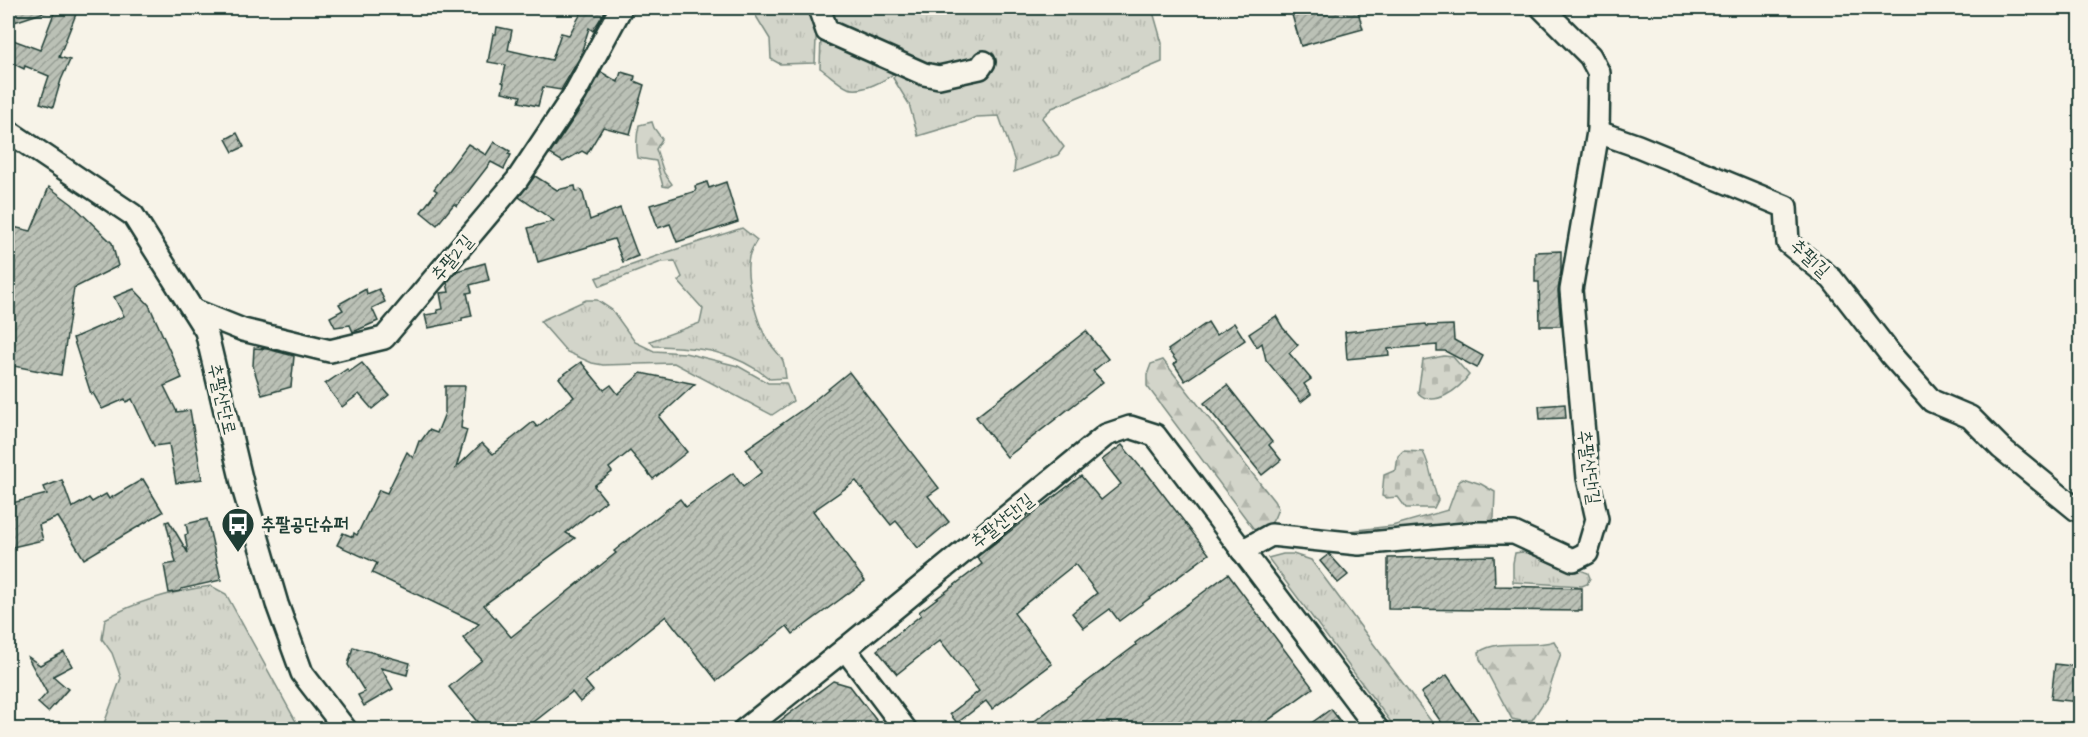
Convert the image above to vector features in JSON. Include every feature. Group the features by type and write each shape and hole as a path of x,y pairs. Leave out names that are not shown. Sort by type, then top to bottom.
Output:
{"street":[{"name":"추팔2길","path":"193,310 243,330 330,351 384,338 517,180 575,93 621,8"},
{"path":"819,8 827,31 924,74 939,77 980,68 984,62"},
{"path":"1542,8 1590,56 1599,73 1598,132"},
{"name":"추팔산단로","path":"8,131 133,215 206,331 244,491 277,604 302,673 346,729"},
{"name":"추팔1길","path":"1598,132 1638,146 1786,207 1788,243 1832,279 1932,401 1970,417 2001,448 2077,510 2080,510"},
{"name":"추팔산단1길","path":"1242,551 1271,535 1359,544 1475,534 1514,534 1573,560 1587,553 1597,519 1588,478 1571,290 1598,132"},
{"name":"추팔산단1길","path":"744,729 846,649 1106,435 1130,427 1155,435 1378,729"},
{"path":"846,649 906,729"}],"green space":[{"path":"751,8 810,8 818,30 815,63 780,64 771,59 770,39"},
{"path":"828,8 1152,8 1162,43 1162,62 1052,108 1042,118 1064,147 1058,155 1014,172 1015,162 999,116 976,117 918,136 909,104 893,78 901,69 835,26"},
{"path":"821,35 897,71 881,82 867,87 848,88 820,68"},
{"path":"652,122 662,139 656,149 664,173 672,184 668,187 663,186 656,161 638,158 639,125"},
{"path":"742,228 757,240 749,257 750,288 764,334 783,360 786,378 770,379 743,362 715,352 654,346 650,341 700,323 703,309 678,281 682,277 675,261 661,262 600,286 596,278"},
{"path":"586,300 597,300 612,310 635,342 654,351 685,353 738,366 768,383 786,383 793,401 772,415 674,363 603,365 592,363 567,352 540,321"},
{"path":"1444,356 1453,357 1469,375 1446,395 1431,399 1424,397 1418,393 1423,360"},
{"path":"1163,360 1274,501 1278,508 1273,520 1265,528 1256,532 1147,386 1147,375 1151,364"},
{"path":"1403,451 1423,452 1438,500 1434,508 1406,508 1398,497 1382,496 1384,475 1396,470 1398,456"},
{"path":"1463,478 1495,492 1494,518 1487,527 1347,536 1349,531 1392,526 1448,510 1458,483"},
{"path":"1522,552 1588,573 1590,578 1587,584 1582,586 1513,582 1515,553"},
{"path":"1293,554 1311,560 1437,729 1396,729 1268,558"},
{"path":"211,586 226,594 300,729 102,729 121,678 112,653 102,639 105,619 156,598"},
{"path":"1554,641 1561,653 1547,697 1532,720 1512,719 1480,659 1479,652 1506,644 1535,644"}],"building":[{"path":"8,8 50,8 51,10 8,24"},
{"path":"56,8 76,14 59,57 70,60 53,107 40,103 49,76 25,66 24,69 8,61 8,38 40,50"},
{"path":"584,8 607,8 593,31 589,28 580,57 561,90 543,87 538,106 519,102 521,96 502,92 506,65 488,62 493,34 496,34 497,27 512,30 508,50 552,60 561,33 569,35"},
{"path":"1290,8 1341,8 1342,11 1357,8 1363,29 1301,46"},
{"path":"601,72 618,82 621,72 635,76 634,81 644,85 630,134 603,127 587,154 582,151 563,162 550,154 586,100"},
{"path":"237,133 244,147 233,152 226,139"},
{"path":"494,142 510,151 508,154 511,155 504,169 491,162 457,206 454,204 437,225 421,212 437,191 434,189 468,144 486,155"},
{"path":"535,176 557,190 575,186 576,191 582,190 590,220 620,208 638,256 623,262 614,239 538,262 528,228 554,221 519,197"},
{"path":"707,182 709,188 726,182 738,222 677,242 670,224 658,228 650,205 696,191 695,186"},
{"path":"49,187 72,204 112,243 118,266 74,288 61,375 8,365 8,226 31,231"},
{"path":"1561,251 1558,291 1561,326 1540,326 1539,282 1535,282 1535,252"},
{"path":"485,263 489,280 470,285 472,292 467,293 472,316 462,318 462,321 428,328 425,315 438,313 437,310 443,309 440,293 449,292 447,283 457,271"},
{"path":"134,289 149,305 182,378 164,386 177,412 190,410 202,479 176,483 169,444 154,446 132,399 126,402 125,399 102,409 93,393 91,394 73,338 124,316 114,297"},
{"path":"366,289 367,294 379,289 385,302 372,308 378,321 353,332 350,325 335,327 330,317 343,310 339,304"},
{"path":"1276,316 1298,345 1289,353 1311,379 1304,384 1311,394 1301,402 1266,360 1262,343 1257,347 1249,334"},
{"path":"1208,322 1216,335 1234,323 1245,340 1185,381 1174,364 1177,362 1168,350"},
{"path":"1426,324 1427,326 1453,325 1454,340 1483,356 1477,368 1445,351 1437,351 1437,345 1388,349 1389,355 1347,359 1345,332"},
{"path":"1086,331 1108,359 1093,371 1103,382 1007,457 976,417"},
{"path":"254,348 294,356 291,387 262,395 253,366"},
{"path":"581,362 604,390 611,385 618,394 641,373 695,384 659,417 687,452 653,479 630,451 609,468 612,472 594,486 606,501 566,533 575,538 484,605 511,637 680,499 686,507 733,473 743,487 762,472 746,449 806,407 849,372 939,488 928,496 949,522 918,548 896,521 891,525 856,481 813,511 865,581 793,634 787,626 717,681 666,616 585,681 593,691 580,702 572,692 525,729 483,729 449,687 482,660 463,638 479,624 372,573 377,563 337,545 343,533 353,537 354,533 357,535 379,490 387,493 407,452 413,458 419,441 429,430 437,433 445,413 445,386 465,386 461,428 467,430 456,468 482,443 493,454 533,422 537,427 574,397 559,378"},
{"path":"362,363 389,395 372,409 359,394 342,407 325,384 347,369 349,372"},
{"path":"1227,385 1272,442 1269,445 1281,460 1262,475 1204,403"},
{"path":"1565,404 1566,418 1540,419 1539,406"},
{"path":"1122,445 1143,468 1209,554 1119,621 1110,609 1084,628 1072,613 1097,593 1075,564 1014,613 1052,664 992,709 986,701 957,723 950,714 979,691 940,640 897,674 877,650 921,615 919,612 982,564 977,557 1081,476 1101,500 1121,484 1102,460"},
{"path":"143,479 163,512 84,559 58,517 39,525 43,540 8,548 8,504 47,494 44,487 62,480 72,508 89,498 92,502 106,494 109,499"},
{"path":"207,519 221,580 169,593 164,565 176,563 166,522 169,521 188,553 186,524"},
{"path":"1329,554 1348,575 1338,583 1320,561"},
{"path":"1494,556 1495,586 1582,588 1582,611 1388,609 1388,558"},
{"path":"1228,574 1313,688 1256,729 1024,729 1136,645 1135,643"},
{"path":"353,647 410,663 407,675 381,668 393,689 364,706 358,695 365,692 348,665"},
{"path":"64,652 72,666 53,676 68,689 48,712 38,703 47,693 27,656 40,665"},
{"path":"2055,664 2080,667 2080,702 2051,699"},
{"path":"1447,675 1484,729 1446,729 1421,693"},
{"path":"833,681 850,686 883,729 769,729"},
{"path":"1331,709 1346,729 1303,729"}],"place":[{"name":"추팔공단슈퍼","path":"238,553"}]}
